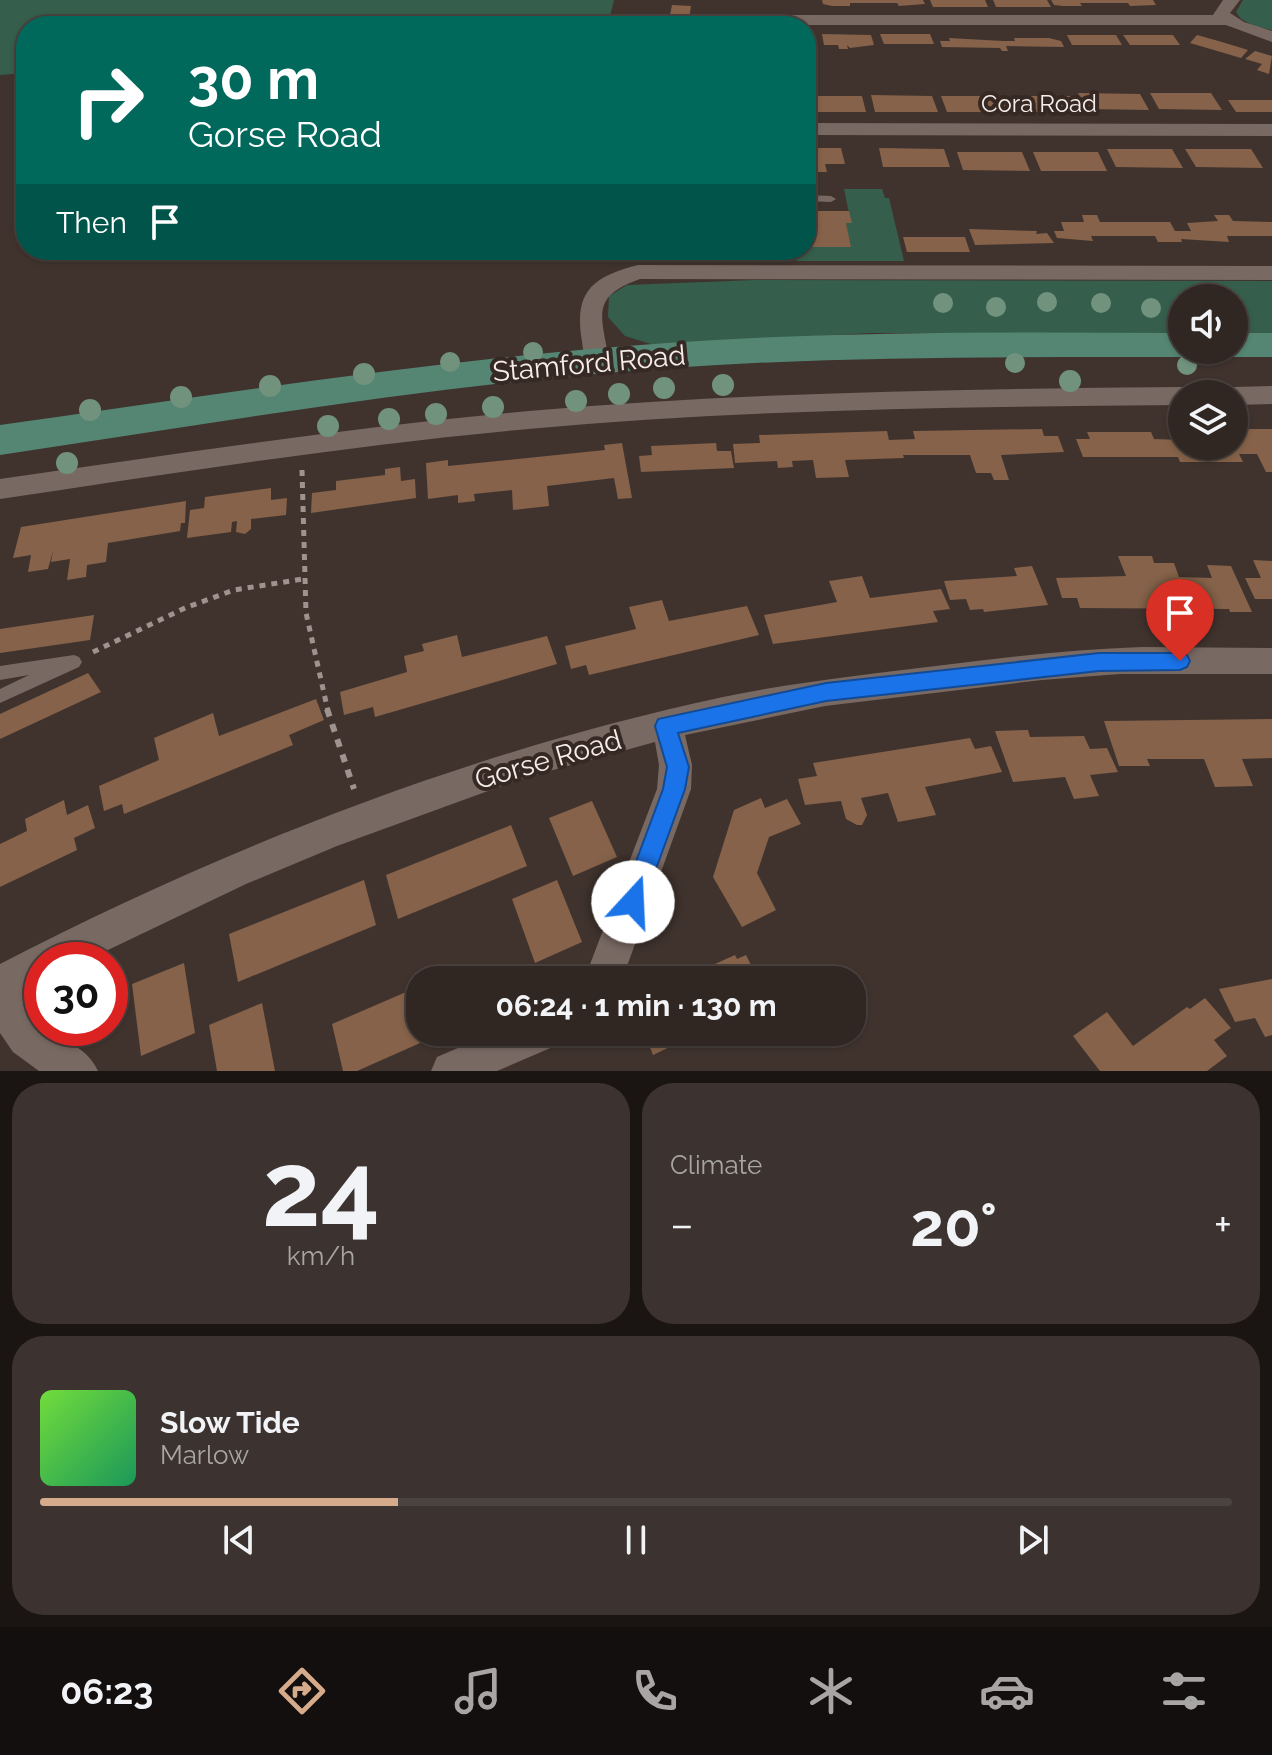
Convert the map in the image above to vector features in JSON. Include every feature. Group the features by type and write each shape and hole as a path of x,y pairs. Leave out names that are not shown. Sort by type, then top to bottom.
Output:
{"main road":[{"name":"Stamford Road","path":"0,440 398,384 597,361 817,347 1168,345"},
{"path":"1248,345 1272,345"}],"street":[{"path":"1227,20 1221,14 1232,0"},
{"path":"816,22 1227,20 1272,37"},
{"name":"Cora Road","path":"816,129 1272,130"},
{"path":"597,361 590,305 594,294 608,282 638,272 698,261 1272,273"},
{"path":"1248,396 1272,395"},
{"name":"Stamford Road","path":"0,489 302,445 557,418 706,407 1168,396"},
{"name":"Gorse Road","path":"84,942 222,877 365,819 477,778 665,726 826,692 984,674 1099,662 1272,661"},
{"path":"608,966 674,789 678,767 665,726"},
{"name":"Gorse Road","path":"0,983 24,971"},
{"path":"0,983 8,1014 27,1039 37,1049 78,1071"},
{"path":"451,1071 509,1046"}],"lane":[{"path":"816,198 831,199"},
{"path":"0,673 74,662"},
{"path":"0,696 74,662"}],"path":[{"path":"302,457 306,613 321,691 356,793"},
{"path":"74,662 234,590 303,579"}],"green space":[{"path":"0,0 614,0 610,16 16,16 16,74 0,75"},
{"path":"1243,0 1272,0 1272,30 1241,19 1236,12"},
{"path":"844,189 882,189 885,198 889,198 904,261 796,261 816,260 816,247 850,247 846,223 851,223"},
{"path":"755,280 1272,281 1272,333 1248,333 1248,284 1168,284 1168,333 871,333 654,345 625,336 608,317 609,296 627,285"}],"building":[{"path":"822,0 923,0 925,4 850,3 850,6 832,6 823,4"},
{"path":"930,0 985,0 988,7 933,7"},
{"path":"993,0 1047,0 1051,7 996,7"},
{"path":"1051,0 1153,0 1156,5 1080,3 1082,6 1063,6 1054,5"},
{"path":"672,5 691,6 690,16 670,16"},
{"path":"822,34 871,35 874,45 850,48 847,45 848,49 839,49 838,45 824,45"},
{"path":"880,34 930,34 934,44 884,44"},
{"path":"1067,35 1116,35 1122,45 1072,45"},
{"path":"1123,35 1173,35 1180,45 1130,45"},
{"path":"1197,35 1248,50 1241,58 1190,43"},
{"path":"949,38 1015,41 1014,38 1049,38 1061,41 1064,47 1006,46 1008,51 1002,51 1000,48 942,47 940,41 950,41"},
{"path":"1255,51 1272,56 1269,74 1257,70 1262,64 1245,59"},
{"path":"1078,93 1140,94 1149,110 1087,109"},
{"path":"1150,93 1211,93 1222,110 1159,109"},
{"path":"871,95 932,96 938,112 875,112"},
{"path":"816,96 862,96 866,112 816,112"},
{"path":"941,96 1002,96 1009,112 947,112"},
{"path":"1010,96 1071,96 1080,112 1017,112"},
{"path":"1228,100 1272,100 1272,112 1236,112"},
{"path":"816,148 841,148 845,164 825,164 827,172 816,172"},
{"path":"879,148 944,149 950,167 883,167"},
{"path":"1107,149 1172,149 1183,168 1116,167"},
{"path":"1185,149 1251,149 1263,168 1196,167"},
{"path":"957,152 1022,152 1030,171 963,170"},
{"path":"1033,152 1098,152 1107,171 1041,171"},
{"path":"816,211 849,211 852,223 846,223 851,247 816,247"},
{"path":"1082,215 1097,215 1100,222 1170,222 1175,231 1191,231 1187,223 1218,221 1214,215 1229,215 1233,221 1272,222 1272,236 1227,236 1229,242 1181,239 1182,242 1158,242 1155,236 1091,236 1093,241 1057,238 1054,231 1064,231 1061,222 1084,222"},
{"path":"969,229 1037,231 1036,234 1047,233 1054,243 975,245"},
{"path":"903,237 965,237 970,252 907,252"},
{"path":"1042,429 1044,436 1058,436 1064,452 1001,455 1009,480 994,480 991,473 976,473 970,455 903,455 904,458 845,460 849,477 816,478 813,460 792,461 793,467 778,468 777,461 735,463 733,444 760,443 759,435 887,431 889,440 915,439 913,431"},
{"path":"1248,429 1272,429 1272,472 1266,472 1257,454 1248,454"},
{"path":"1087,432 1151,432 1154,439 1168,440 1168,457 1083,457 1076,439 1090,439"},
{"path":"622,443 632,498 618,499 614,478 547,486 549,506 513,510 512,490 474,494 475,501 458,503 458,495 428,499 426,463 448,460 448,466 605,450 604,445"},
{"path":"716,443 717,451 731,451 734,468 641,472 639,456 652,455 651,446"},
{"path":"1179,460 1243,462 1180,462"},
{"path":"400,467 401,481 415,479 416,498 311,513 312,493 336,490 336,481 385,475 385,469"},
{"path":"271,488 271,500 287,498 286,515 251,519 251,529 245,534 236,532 237,521 232,522 231,532 187,538 190,510 204,508 205,497"},
{"path":"186,501 185,523 181,523 180,531 108,543 106,562 87,565 86,577 67,580 70,559 51,562 53,551 48,569 28,572 31,555 13,558 21,527"},
{"path":"1118,556 1152,556 1154,563 1174,563 1179,577 1212,578 1207,565 1231,566 1252,612 1230,612 1229,609 1080,608 1077,598 1062,598 1056,578 1126,576"},
{"path":"1253,560 1272,561 1272,599 1255,599 1245,578 1261,578"},
{"path":"1032,566 1048,605 984,612 983,609 970,610 966,599 950,600 944,581 1017,576 1014,568"},
{"path":"862,576 870,598 941,589 950,609 933,611 938,622 773,644 764,615 837,602 829,581"},
{"path":"662,600 669,621 747,606 759,635 589,675 586,665 571,669 565,646 636,629 629,607"},
{"path":"94,615 90,640 0,653 0,629"},
{"path":"457,635 462,657 547,636 557,664 375,717 373,707 344,715 340,692 407,672 404,656 424,651 422,644"},
{"path":"88,673 101,692 0,739 0,714"},
{"path":"316,699 324,720 289,735 293,745 124,814 122,804 104,811 99,786 159,760 154,738 213,713 219,736"},
{"path":"1272,719 1272,758 1242,759 1253,786 1215,787 1204,759 1147,759 1150,766 1119,766 1104,721"},
{"path":"1028,730 1030,737 1084,736 1090,749 1107,748 1118,772 1090,775 1099,796 1074,799 1065,777 1013,782 995,731"},
{"path":"970,738 975,749 991,746 1002,772 925,787 936,815 898,822 888,793 861,798 867,815 862,825 846,819 841,801 805,805 798,779 817,776 813,763"},
{"path":"761,798 765,808 787,799 801,824 769,837 757,873 776,910 742,927 713,877 734,810"},
{"path":"64,800 67,815 88,805 95,828 74,838 77,850 0,887 0,844 27,831 25,819"},
{"path":"592,801 617,857 573,876 549,818"},
{"path":"511,825 527,866 398,919 386,875"},
{"path":"364,880 376,925 238,982 229,934"},
{"path":"557,880 582,942 535,963 512,899"},
{"path":"735,955 737,959 746,955 752,966 710,966"},
{"path":"184,963 195,1033 141,1056 132,984"},
{"path":"1272,979 1272,1035 1265,1037 1255,1018 1235,1022 1219,989"},
{"path":"406,992 406,1046 413,1046 357,1071 343,1071 332,1024"},
{"path":"1205,998 1231,1028 1214,1040 1227,1056 1207,1071 1100,1071 1073,1036 1107,1012 1133,1046 1187,1007 1190,1009"},
{"path":"262,1003 275,1071 217,1071 209,1025"},
{"path":"649,1046 672,1046 653,1055"}],"route":[{"path":"633,902 674,789 678,767 665,726 826,692 1099,662 1180,661"}]}
